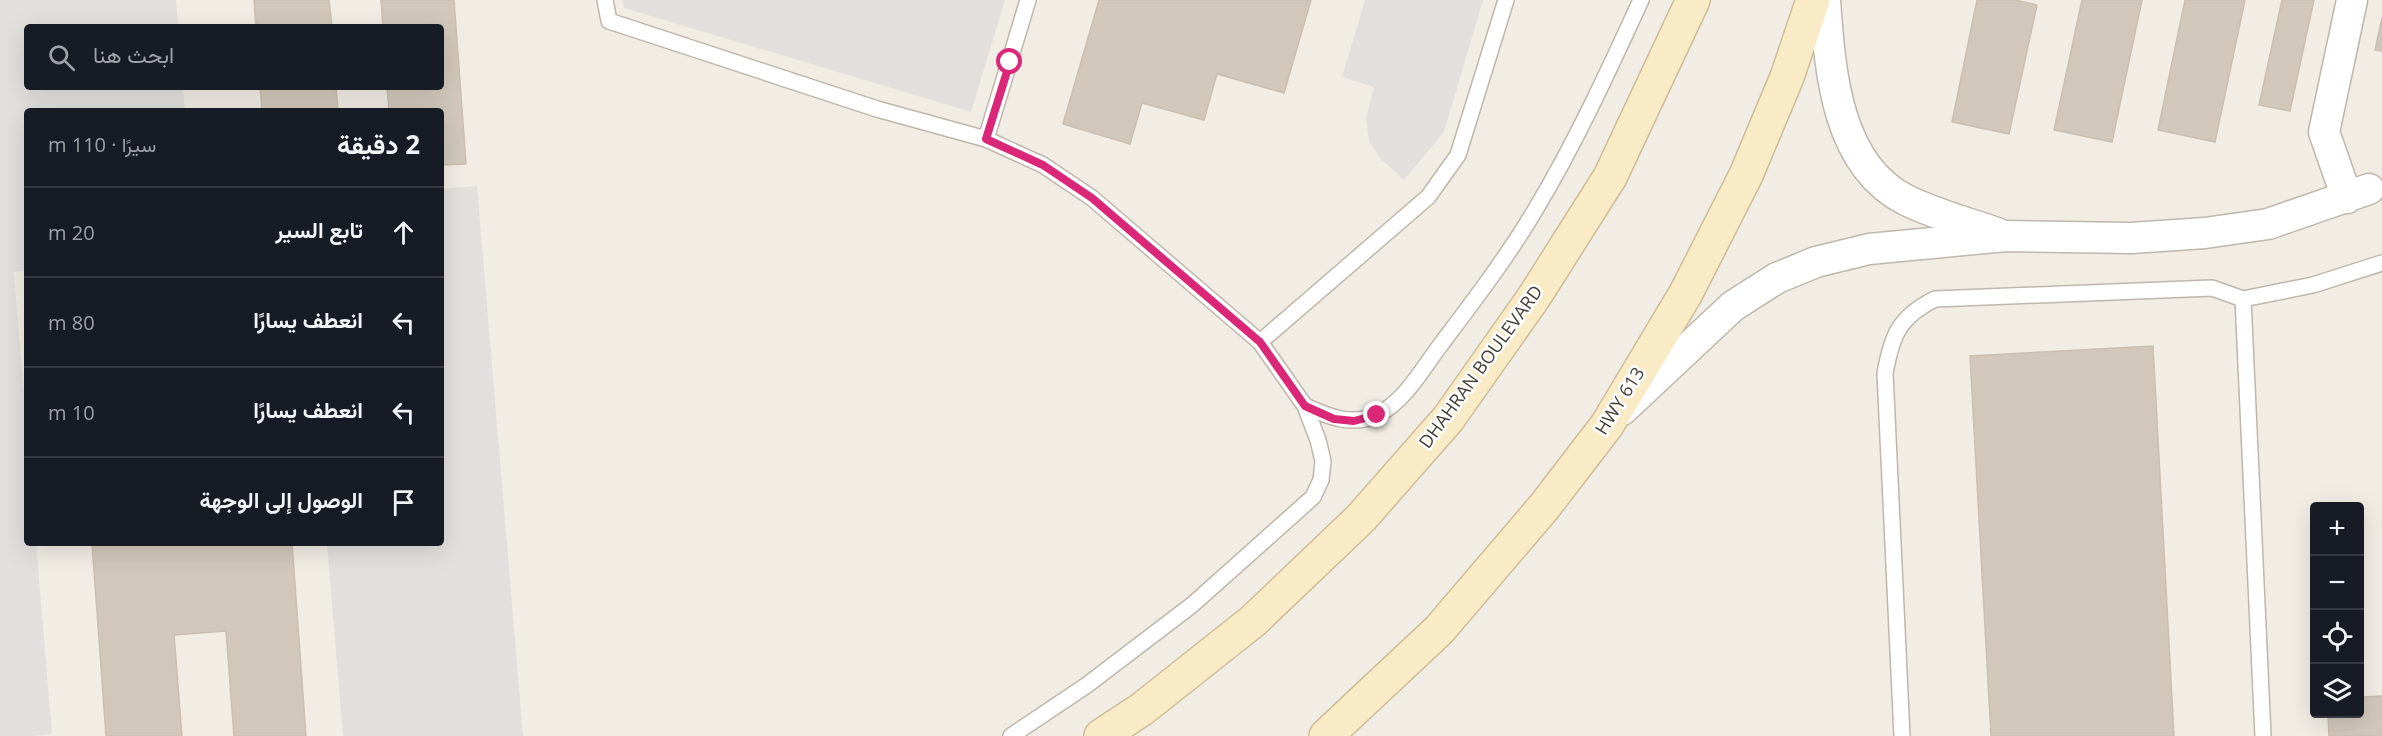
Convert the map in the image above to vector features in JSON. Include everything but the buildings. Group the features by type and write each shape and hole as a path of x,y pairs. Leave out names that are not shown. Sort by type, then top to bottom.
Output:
{"main road":[{"name":"DHAHRAN BOULEVARD","path":"1101,736 1142,709 1253,621 1361,518 1448,419 1534,297 1610,177 1693,0"},
{"name":"HWY 613","path":"1326,736 1439,630 1544,507 1607,425 1686,293 1746,175 1787,77 1813,0"}],"street":[{"path":"1825,0 1829,62 1836,102 1850,137 1867,165 1884,184 1906,200 2006,236"},
{"path":"1607,425 1733,306 1777,278 1816,262 1869,249 2006,236 2132,238 2205,233 2268,224 2370,188 2324,132 2352,0"}],"lane":[{"path":"605,0 609,21 877,109 986,139 1043,165 1092,198 1260,342 1305,406 1323,461 1321,480 1313,497 1192,605 1087,686 1011,736"},
{"path":"986,139 1029,0"},
{"path":"1260,342 1428,197 1458,155 1506,0"},
{"path":"1305,406 1334,419 1354,421 1377,415 1396,403 1473,302 1534,213 1596,99 1641,0"},
{"path":"1902,736 1885,373 1890,346 1900,325 1915,309 1935,299 2212,288 2243,299 2313,285 2382,263"},
{"path":"2243,299 2263,736"}],"shaded area":[{"path":"0,0 176,0 178,24 24,24 24,90 183,90 185,108 24,108 24,271 14,272 24,396 24,546 36,546 52,734 0,736"},
{"path":"622,0 1005,0 971,112 624,8"},
{"path":"1365,0 1483,0 1444,132 1404,180 1380,158 1369,141 1366,118 1374,87 1342,77"},
{"path":"477,186 523,736 343,736 327,546 444,546 444,189"}],"route":[{"path":"1010,62 986,139 1043,165 1092,198 1260,342 1305,406 1334,419 1354,421 1377,415"}]}
